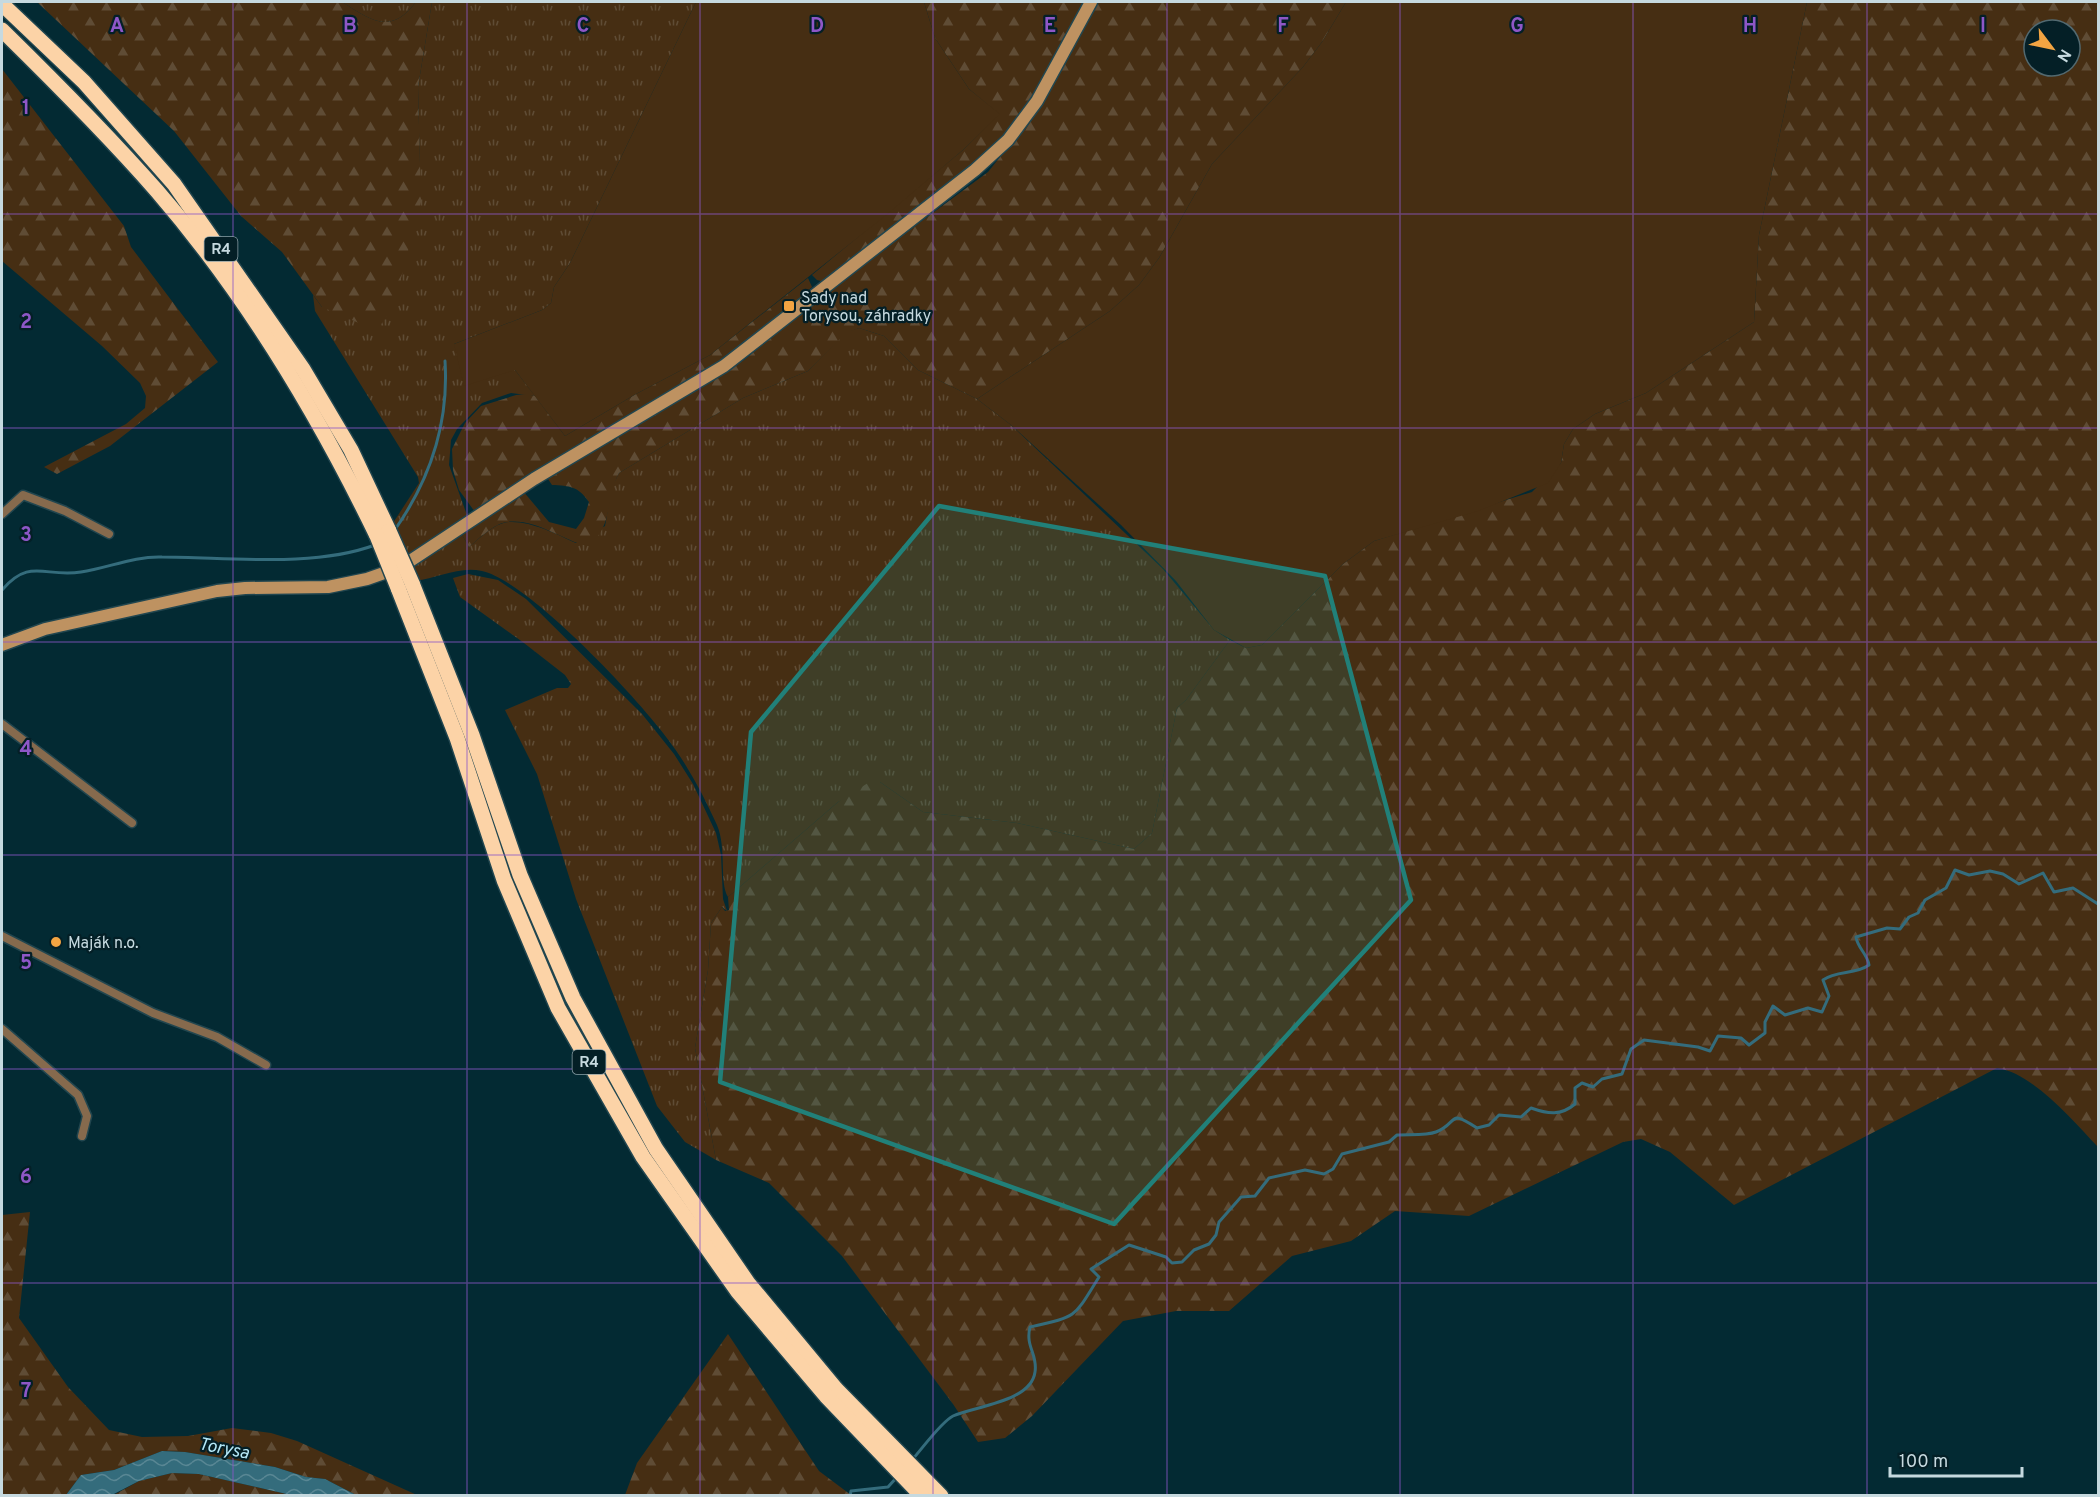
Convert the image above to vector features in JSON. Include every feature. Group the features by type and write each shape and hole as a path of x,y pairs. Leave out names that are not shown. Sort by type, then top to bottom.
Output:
{"highway":[{"name":"R4","path":"2,4 84,82 174,184 303,369 351,450 383,534 472,735 520,875 573,998 656,1149 748,1283 905,1469 922,1496"},
{"name":"R4","path":"2,30 70,96 158,192 231,285 339,458 383,534"},
{"name":"R4","path":"905,1469 941,1496"}],"street":[{"path":"2,645 45,629 218,591 245,588 328,587 352,583 383,574 417,558 534,479 723,366 975,170 1022,123 1091,2"},
{"path":"2,514 23,495 65,511 109,534"},
{"path":"2,724 132,823"},
{"path":"2,936 153,1013 217,1037 266,1065"},
{"path":"2,1029 78,1095 87,1116 82,1136"}],"highlighted area":[{"path":"939,506 1325,576 1411,900 1114,1224 720,1082 751,732"}],"green space":[{"path":"37,2 342,2 371,19 389,22 398,19 416,2 432,2 418,87 421,202 394,305 380,326 368,327 322,307 282,252 241,216 174,131"},
{"path":"342,2 416,2 398,19 380,22"},
{"path":"432,2 696,2 570,263 554,287 551,303 542,310 454,344 515,370 535,396 511,393 482,403 457,429 451,440 449,465 468,518 406,559 391,526 419,483 418,477 315,311 313,295 322,307 420,177 418,87"},
{"path":"696,2 924,2 935,38 969,89 1000,114 963,150 885,216 710,355 636,394 565,436 515,370 464,386 454,344 542,310 551,303 554,287 570,263"},
{"path":"924,2 1346,2 1322,42 1303,67 1212,164 1159,258 1139,285 1110,311 977,399 918,370 884,336 859,328 846,333 808,371 743,398 619,473 605,522 595,539 587,546 528,523 507,522 486,532 469,547 461,533 523,491 549,522 576,529 584,518 589,502 573,488 552,485 546,476 744,360 834,286 988,172 1020,132 981,159 825,282 817,280 812,275 963,150 999,114 969,89 935,38"},
{"path":"1346,2 1807,2 1759,235 1754,322 1646,393 1595,414 1573,429 1564,444 1561,463 1548,483 1478,511 1374,541 1343,564 1262,645 1246,648 1214,630 1176,581 1121,525 1011,425 977,399 1110,311 1139,285 1159,258 1212,164 1303,67 1322,42"},
{"path":"1807,2 2098,2 2098,1147 2065,1112 2038,1088 2011,1072 1997,1068 1734,1205 1670,1152 1641,1139 1623,1142 1469,1216 1395,1211 1351,1241 1292,1256 1229,1311 1176,1311 1123,1321 1032,1416 1005,1438 978,1442 953,1404 842,1256 769,1183 716,1160 695,1048 708,970 711,923 722,907 725,911 729,910 728,897 838,802 871,781 880,782 923,812 1017,823 1134,849 1152,833 1177,708 1186,700 1230,640 1246,648 1262,645 1343,564 1374,541 1532,492 1561,463 1564,444 1573,429 1595,414 1646,393 1754,322 1759,235"},
{"path":"2,69 124,226 131,247 218,362 110,446 57,474 44,467 126,424 145,408 146,396 140,383 102,346 2,261"},
{"path":"808,278 812,287 774,320 734,351 650,408 475,512 459,490 453,470 452,449 465,423 481,406 516,395 535,396 565,436 636,394 710,355"},
{"path":"859,328 884,336 918,370 977,399 1011,425 1163,569 1214,630 1230,640 1186,700 1177,708 1152,833 1134,849 1017,823 923,812 880,782 838,802 728,897 725,891 720,834 693,777 661,730 586,648 528,597 503,580 482,571 457,571 415,581 409,567 461,533 469,547 503,523 526,524 576,543 605,526 612,487 619,473 743,398 808,371 846,332"},
{"path":"468,574 498,580 526,599 642,714 674,754 693,784 716,833 721,855 723,899 727,911 722,907 711,923 708,970 695,1048 716,1160 685,1142 657,1106 576,899 537,774 505,710 557,688 568,688 571,684 565,675 460,597 453,578"},
{"path":"30,1212 19,1318 68,1387 109,1430 142,1437 188,1436 232,1428 271,1433 297,1441 417,1495 356,1495 325,1479 306,1477 275,1467 185,1452 162,1451 114,1470 81,1475 66,1495 2,1496 2,1215"},
{"path":"728,1334 819,1471 851,1495 625,1495 637,1463"},
{"path":"172,1473 199,1474 291,1495 112,1496 139,1481"}],"water":[{"path":"162,1451 185,1452 275,1467 306,1477 325,1479 356,1495 291,1495 199,1474 172,1473 139,1481 112,1495 66,1495 81,1475 114,1470"}],"waterway":[{"path":"394,531 418,492 434,450 444,407 445,361"},
{"path":"2,590 12,580 30,571 81,572 152,557 270,560 325,557 375,545"},
{"path":"912,1460 948,1419 963,1412 1001,1402 1024,1390 1031,1382 1035,1372 1035,1360 1029,1340 1030,1327 1073,1314 1099,1277 1091,1269 1129,1245 1166,1257 1172,1263 1182,1262 1194,1250 1209,1244 1216,1235 1219,1222 1241,1197 1255,1196 1269,1178 1305,1170 1324,1174 1333,1169 1342,1154 1389,1142 1397,1135 1436,1132 1457,1118 1477,1128 1489,1125 1499,1115 1521,1117 1531,1108 1549,1113 1565,1111 1575,1104 1575,1088 1582,1083 1593,1087 1602,1079 1622,1074 1631,1049 1644,1040 1698,1047 1710,1051 1718,1036 1741,1038 1749,1045 1765,1033 1765,1022 1773,1006 1785,1015 1808,1008 1822,1012 1829,996 1823,980 1869,965 1856,937 1887,928 1900,929 1909,917 1918,913 1925,900 1946,888 1955,870 1969,875 1990,871 2003,874 2019,884 2043,873 2054,892 2073,888 2098,904"},
{"path":"850,1496 851,1491 888,1487 898,1476"}],"place":[{"name":"Sady nad Torysou, záhradky","path":"789,306"},
{"name":"Maják n.o.","path":"56,942"}],"water label":[{"name":"Torysa","path":"224,1448"}]}
